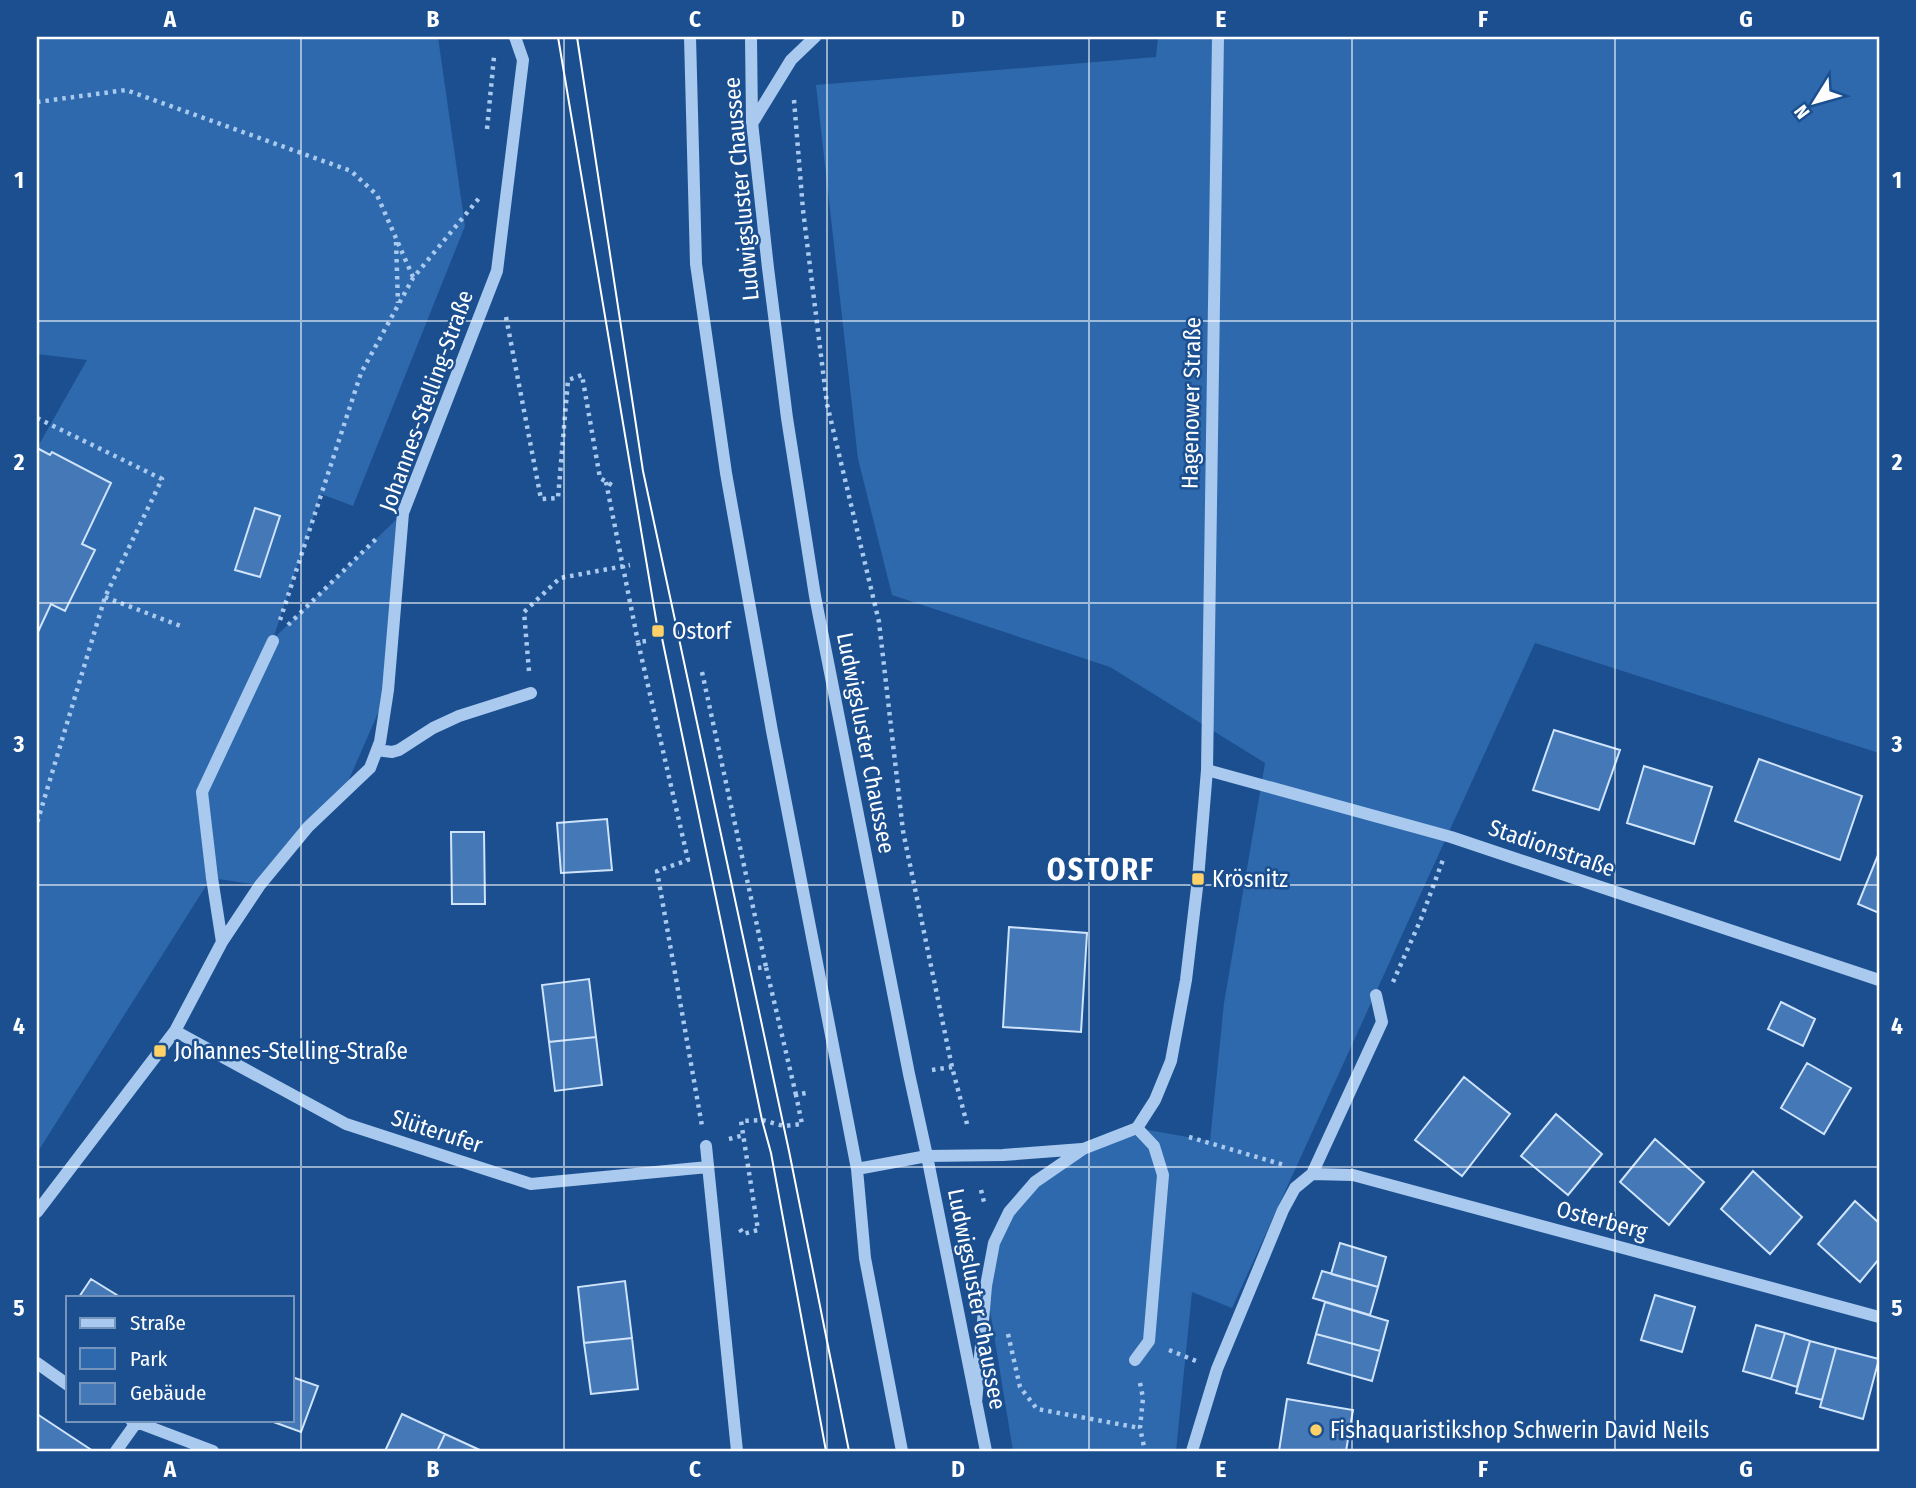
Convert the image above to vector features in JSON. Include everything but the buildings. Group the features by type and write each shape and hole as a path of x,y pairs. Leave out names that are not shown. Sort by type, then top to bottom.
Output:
{"street":[{"name":"Johannes-Stelling-Straße","path":"37,1212 175,1031 222,942 268,876 308,827 370,768 377,750 388,690 402,513 497,271 523,60 516,37"},
{"name":"Ludwigsluster Chaussee","path":"690,37 696,264 726,473 772,731 857,1168 865,1258 902,1451"},
{"name":"Ludwigsluster Chaussee","path":"751,37 752,122 787,418 815,596 986,1451"},
{"path":"752,122 791,60 815,37"},
{"name":"Hagenower Straße","path":"1137,1128 1155,1100 1171,1061 1186,980 1207,770 1218,37"},
{"path":"222,942 202,792 273,641"},
{"path":"377,750 400,750 433,728 459,716 531,692"},
{"name":"Stadionstraße","path":"1207,770 1451,837 1879,980"},
{"path":"1192,1451 1217,1370 1283,1210 1295,1188 1312,1174 1382,1022 1376,995"},
{"name":"Slüterufer","path":"175,1031 346,1124 531,1184 708,1167"},
{"path":"976,1403 986,1286 994,1243 1009,1212 1035,1182 1083,1149 1137,1128 1154,1146 1163,1175 1149,1341 1135,1360"},
{"path":"706,1146 737,1451"},
{"path":"857,1168 927,1156 1003,1155 1083,1149"},
{"name":"Osterberg","path":"1312,1174 1353,1175 1879,1317"},
{"path":"37,1363 66,1384"},
{"path":"116,1451 133,1422"},
{"path":"137,1422 213,1451"}],"path":[{"path":"487,135 495,59 492,48"},
{"path":"791,60 803,210 827,404 879,622 903,831 952,1067 967,1124"},
{"path":"37,102 125,90 351,171 377,195 413,278"},
{"path":"273,641 361,373 413,278 480,199 482,186"},
{"path":"396,238 398,306"},
{"path":"505,312 541,499 558,498 568,380 582,375 600,478 615,487"},
{"path":"37,418 162,479 105,597 37,823"},
{"path":"606,482 638,642 688,860 657,871 706,1146"},
{"path":"273,641 402,513"},
{"path":"526,641 524,612 560,578 630,565"},
{"path":"105,597 183,627"},
{"path":"638,642 646,641"},
{"path":"702,672 803,1124 784,1126 762,1120 741,1121 758,1230 743,1234 735,1223"},
{"path":"1376,995 1392,984 1421,919 1442,861"},
{"path":"758,968 766,967"},
{"path":"930,1071 952,1067"},
{"path":"796,1095 810,1092"},
{"path":"1189,1137 1261,1158"},
{"path":"1006,1326 1020,1387 1037,1409 1140,1428"},
{"path":"1149,1341 1217,1370"},
{"path":"1135,1360 1143,1398 1140,1428 1144,1451"}],"green space":[{"path":"37,37 438,37 465,226 353,506 321,494 273,639 403,513 388,690 344,791 260,885 211,878 37,1153 37,634 51,604 65,611 94,550 82,544 111,484 37,448 87,360 37,354"},
{"path":"1158,37 1879,37 1879,753 1535,643 1232,1308 1192,1292 1176,1451 1013,1451 986,1286 1009,1212 1083,1149 1137,1128 1210,1141 1224,1003 1265,763 1110,667 892,595 858,459 816,85 1156,57"}],"tram line":[{"path":"558,37 658,631 662,638 771,1153 826,1451"},
{"path":"577,37 643,471 789,1151 849,1451"}],"place":[{"name":"Ostorf","path":"658,631"},
{"name":"Krösnitz","path":"1198,879"},
{"name":"Johannes-Stelling-Straße","path":"160,1051"},
{"name":"Fishaquaristikshop Schwerin David Neils","path":"1316,1430"}],"district":[{"name":"OSTORF","path":"1101,870"}]}
